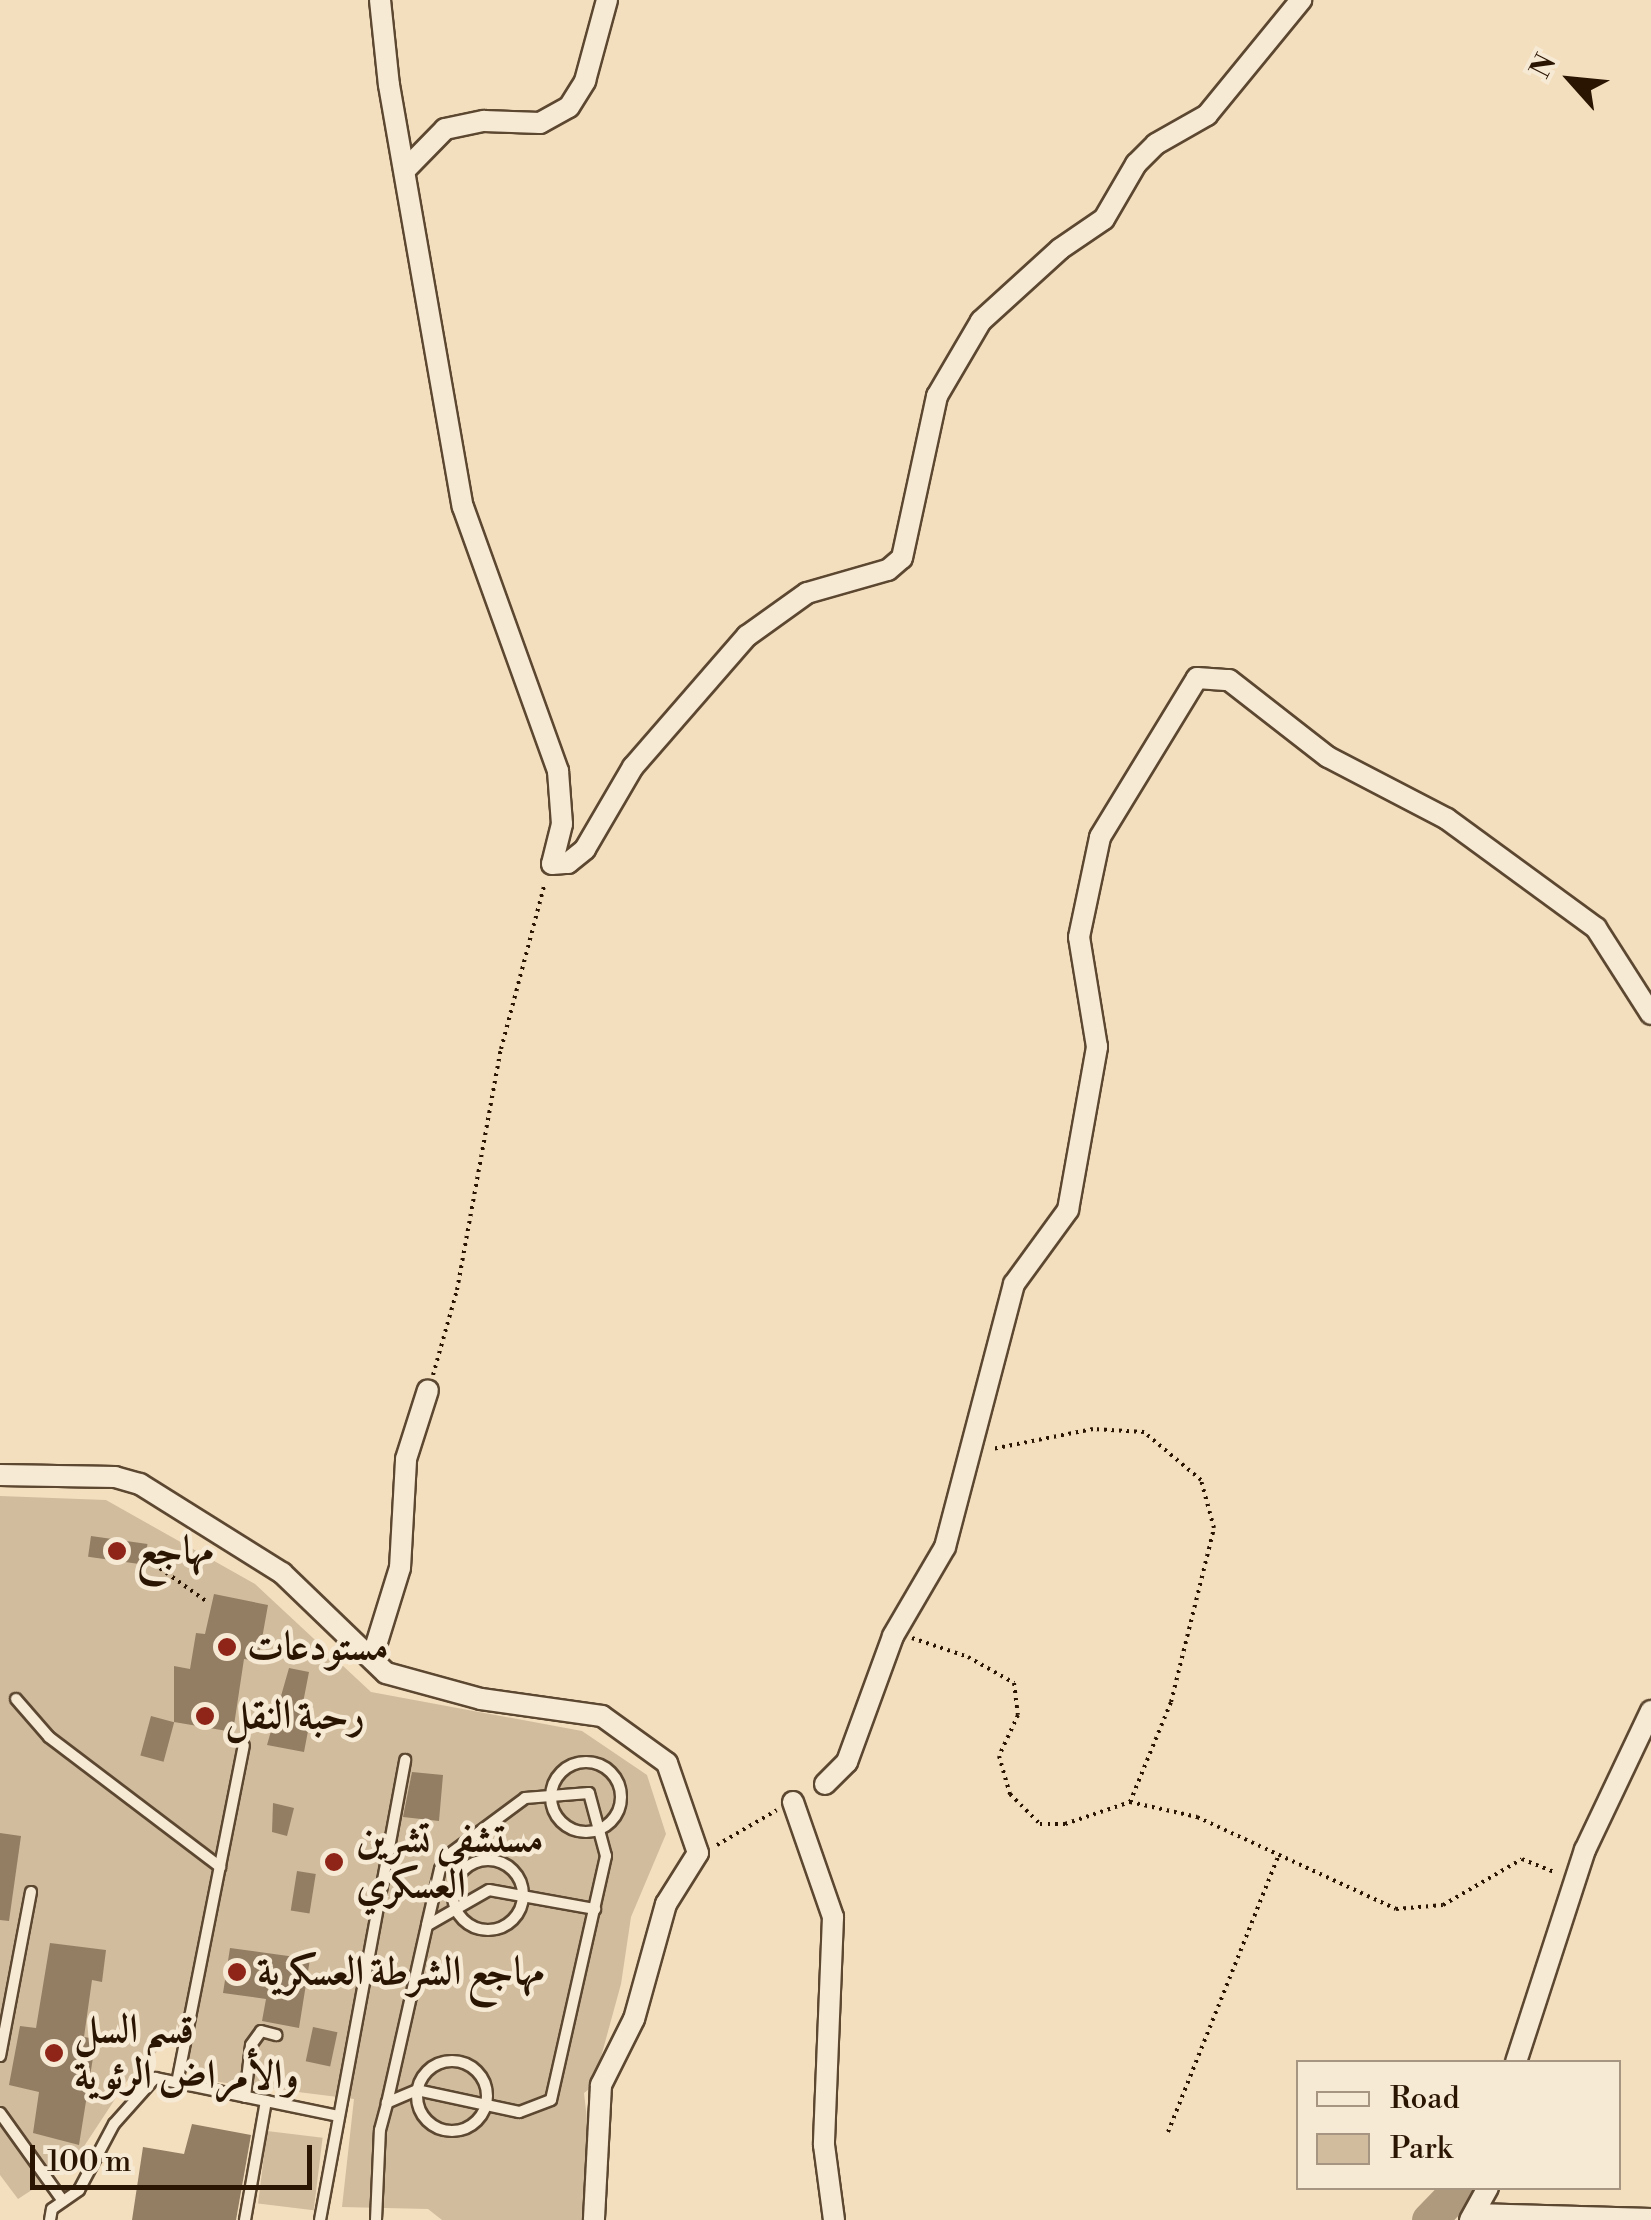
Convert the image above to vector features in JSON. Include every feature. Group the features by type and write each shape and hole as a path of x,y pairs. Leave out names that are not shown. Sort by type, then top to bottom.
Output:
{"street":[{"path":"380,0 462,507 558,771 562,824 552,864 568,862 585,849 633,767 747,636 806,593 888,570 902,558 932,412 953,361 981,322 1060,249 1104,219 1136,164 1207,115 1301,0"},
{"path":"406,169 445,129 484,121 540,123 568,106 585,81 608,0"},
{"path":"825,1784 847,1762 896,1632 932,1578 973,1453 979,1403 1014,1284 1068,1210 1082,1149 1097,1047 1079,938 1100,836 1197,678 1229,680 1328,757 1446,819 1596,928 1651,1014"},
{"path":"373,1656 400,1568 406,1459 428,1390"},
{"path":"0,1475 115,1477 140,1484 282,1573 373,1656 386,1673 403,1680 602,1716 666,1762 698,1853 666,1904 634,2020 601,2085 594,2220"},
{"path":"1517,2060 1573,1884 1627,1750 1651,1711"},
{"path":"792,1802 834,1917 824,2144 834,2220"},
{"path":"1487,2190 1472,2217 1651,2219"}],"lane":[{"path":"16,1699 49,1738 220,1867"},
{"path":"178,2082 244,1746"},
{"path":"320,2220 406,1760"},
{"path":"568,1766 604,1766 622,1797 617,1815 599,1830 568,1828 555,1815 550,1794 568,1766"},
{"path":"376,2220 387,2103 440,1870 452,1853 512,1806 550,1794 589,1794 606,1856 552,2100 518,2112 486,2102 416,2090"},
{"path":"475,1861 510,1866 523,1896 516,1918 500,1928 482,1930 465,1923 454,1906 460,1872 475,1861"},
{"path":"427,1926 454,1906 489,1890 595,1909"},
{"path":"0,2056 31,1892"},
{"path":"245,2096 251,2045 260,2030 276,2035"},
{"path":"387,2103 416,2090 439,2062 458,2060 486,2083 486,2102 480,2118 446,2131 430,2124 416,2090"},
{"path":"50,2220 62,2201 79,2190 114,2124 154,2078 339,2116"},
{"path":"245,2220 266,2101"},
{"path":"0,2112 62,2201"}],"path":[{"path":"428,1390 458,1290 500,1049 552,864"},
{"path":"973,1453 1093,1428 1144,1432 1201,1480 1214,1528 1171,1702 1130,1802"},
{"path":"154,1564 206,1601"},
{"path":"896,1632 968,1656 1014,1684 1018,1716 999,1756 1010,1794 1040,1824 1065,1824 1130,1802 1198,1817 1396,1909 1443,1905 1522,1858 1573,1884"},
{"path":"698,1853 792,1802"},
{"path":"1168,2132 1278,1857"}],"green space":[{"name":"مستشفى تشرين العسكري","path":"0,1496 106,1500 255,1584 371,1692 582,1731 647,1775 666,1834 631,1917 621,1984 593,2086 584,2093 597,2207 584,2220 442,2220 428,2209 342,2207 354,2099 203,2080 174,2035 127,2081 73,2163 18,2199 0,2175"},
{"path":"267,2131 323,2138 314,2210 258,2203"}],"building":[{"name":"مهاجع","path":"91,1536 147,1544 145,1565 88,1557"},
{"path":"214,1594 268,1605 258,1661 244,1659 233,1732 174,1722 174,1666 190,1669 196,1633 205,1634"},
{"path":"289,1668 309,1672 302,1708 312,1710 304,1752 267,1745"},
{"name":"رحبة النقل","path":"151,1716 174,1722 164,1762 140,1756"},
{"path":"412,1772 443,1775 439,1821 403,1817"},
{"path":"273,1803 294,1808 287,1836 272,1832"},
{"path":"0,1833 21,1836 9,1921 0,1920"},
{"name":"مهاجع الشرطة العسكرية","path":"297,1871 316,1874 310,1913 291,1911"},
{"name":"قسم السل والأمراض الرئوية","path":"50,1943 106,1950 102,1982 92,1980 84,2037 96,2039 79,2145 33,2133 39,2092 9,2085 20,2026 36,2028"},
{"path":"230,1948 310,1959 299,2028 262,2021 266,1999 223,1993"},
{"path":"313,2027 337,2032 330,2066 306,2061"},
{"path":"192,2124 251,2135 236,2220 132,2220 143,2147 184,2154"}],"waterway":[{"path":"1429,2220 1458,2190"}],"place":[{"name":"مهاجع","path":"117,1551"},
{"name":"مستودعات","path":"227,1647"},
{"name":"رحبة النقل","path":"205,1716"},
{"name":"مستشفى تشرين العسكري","path":"334,1862"},
{"name":"مهاجع الشرطة العسكرية","path":"237,1972"},
{"name":"قسم السل والأمراض الرئوية","path":"54,2053"}]}
